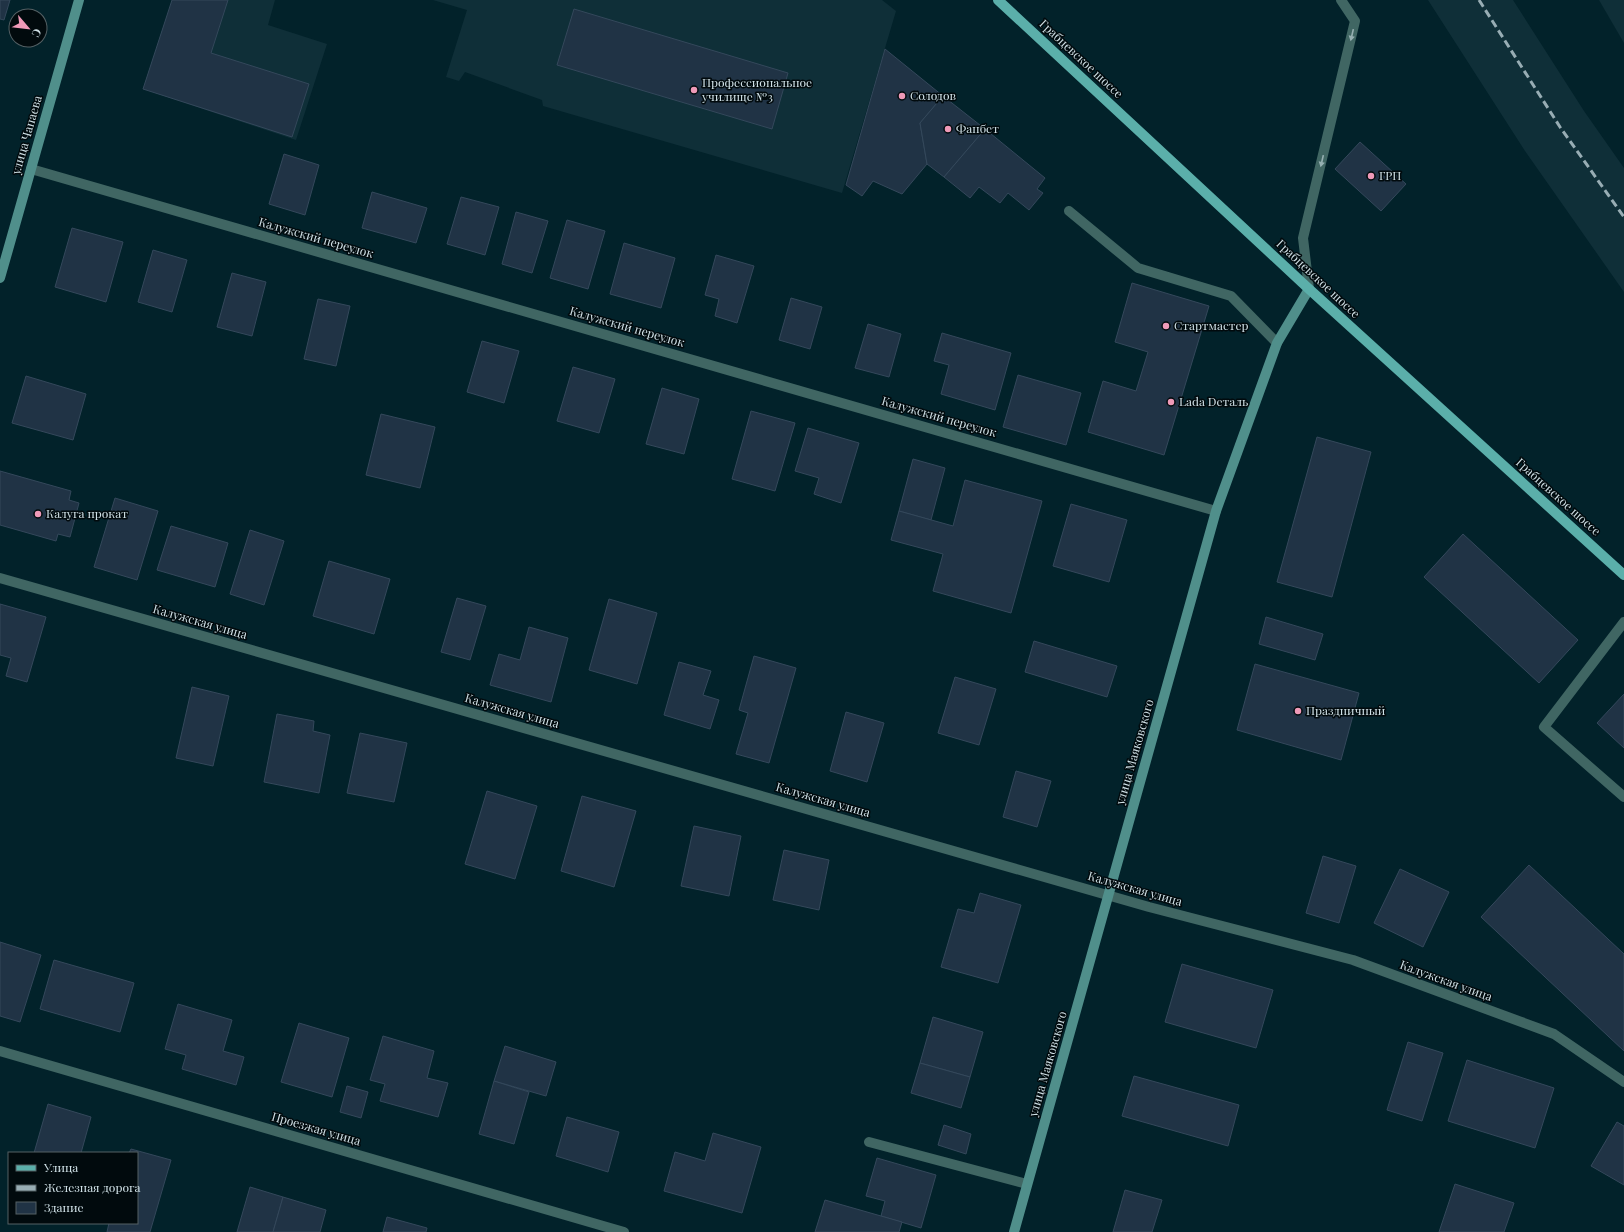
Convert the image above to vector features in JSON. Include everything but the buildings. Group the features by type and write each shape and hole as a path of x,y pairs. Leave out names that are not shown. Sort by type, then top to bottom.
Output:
{"main road":[{"name":"Грабцевское шоссе","path":"998,0 1309,289 1624,575"}],"street":[{"name":"улица Чапаева","path":"0,278 79,0"},
{"path":"1309,289 1303,238 1355,21 1341,0"},
{"name":"Калужский переулок","path":"31,169 1216,511"},
{"path":"1069,211 1138,268 1231,296 1277,343"},
{"name":"улица Маяковского","path":"1014,1232 1216,511 1277,343 1309,289"},
{"name":"Калужская улица","path":"0,578 1108,895 1353,960 1554,1034 1624,1082"},
{"path":"1624,622 1544,727 1624,797"},
{"name":"Проезжая улица","path":"0,1050 624,1232"},
{"path":"869,1142 1027,1184"}],"shaded area":[{"path":"172,0 275,0 268,25 327,44 296,140 143,89"},
{"name":"Профессиональное училище №3","path":"433,0 882,0 896,11 842,193 543,106 542,100 465,72 459,81 446,77 467,10"},
{"path":"1428,0 1513,0 1584,111 1624,168 1624,292 1525,151"},
{"path":"1599,0 1624,0 1624,43"}],"railway":[{"path":"1479,0 1560,127 1624,217"}],"place":[{"name":"Профессиональное училище №3","path":"694,90"},
{"name":"Солодов","path":"902,96"},
{"name":"Фанбет","path":"948,129"},
{"name":"ГРП","path":"1371,176"},
{"name":"Стартмастер","path":"1166,326"},
{"name":"Lada Dеталь","path":"1171,402"},
{"name":"Калуга прокат","path":"38,514"},
{"name":"Праздничный","path":"1298,711"}]}
